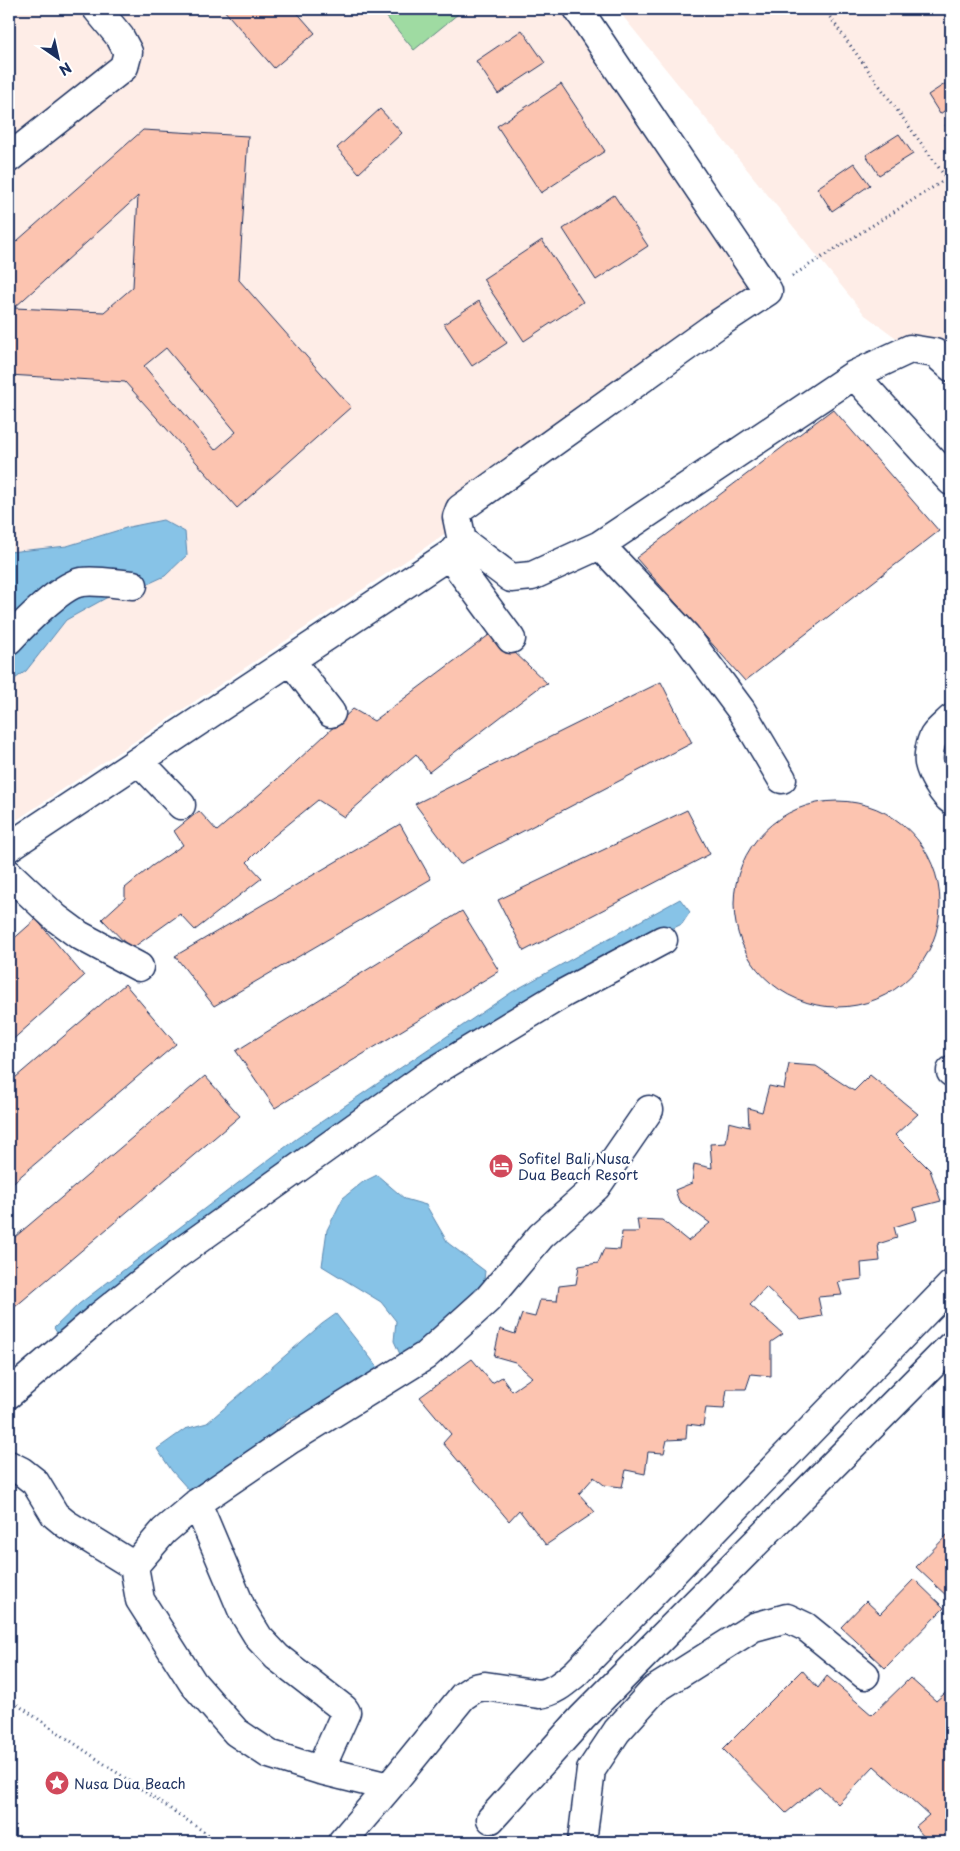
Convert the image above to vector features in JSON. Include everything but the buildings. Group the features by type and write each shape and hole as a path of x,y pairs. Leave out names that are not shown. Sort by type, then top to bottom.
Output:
{"lane":[{"path":"9,158 124,67 128,52 120,37 97,9"},
{"path":"511,639 456,548 457,517 460,509 718,324 768,291 578,9"},
{"path":"456,548 511,578 532,576 600,544 854,375 910,349 935,353 951,367"},
{"path":"854,375 951,481"},
{"path":"600,544 686,636 741,710 782,779"},
{"path":"9,847 291,661 456,548"},
{"path":"9,640 30,618 59,593 80,582 133,586"},
{"path":"291,661 331,713"},
{"path":"951,719 935,736 930,748 929,763 936,781 948,799 951,800"},
{"path":"139,761 181,805"},
{"path":"9,874 56,918 79,935 139,967"},
{"path":"9,1394 174,1256 428,1075 564,993 663,940"},
{"path":"134,1566 164,1531 197,1503 291,1439 425,1356 488,1299 541,1236 596,1188 649,1110"},
{"path":"342,1842 463,1696 475,1688 485,1686 546,1694 576,1673 951,1285"},
{"path":"491,1819 582,1718 951,1346"},
{"path":"9,1465 21,1471 35,1482 55,1515 134,1566 140,1600 193,1683 236,1732 269,1754 320,1770 389,1787"},
{"path":"197,1503 243,1612 259,1638 276,1657 346,1712 320,1770"},
{"path":"582,1842 591,1770 617,1731 654,1690 754,1627 787,1618 806,1627 865,1675"}],"path":[{"path":"824,9 947,179"},
{"path":"768,291 951,176"},
{"path":"9,1699 219,1842"}],"shaded area":[{"path":"9,9 574,9 766,306 416,554 9,825"},
{"path":"617,9 951,9 951,385 940,370 865,315"}],"green space":[{"path":"380,9 464,9 414,50"}],"water":[{"path":"163,520 185,532 187,555 165,576 139,588 106,598 66,620 26,671 9,683 9,552 67,546 129,527"},
{"path":"680,899 690,912 682,924 633,947 59,1336 54,1328 79,1304 296,1139 512,992"},
{"path":"377,1175 405,1199 426,1205 448,1243 485,1271 483,1290 460,1312 427,1335 404,1363 394,1341 396,1321 381,1302 322,1266 327,1230 343,1198 363,1182"},
{"path":"336,1314 383,1374 328,1409 290,1418 238,1466 197,1499 172,1471 157,1449 185,1429 207,1423"}],"place":[{"name":"Sofitel Bali Nusa Dua Beach Resort","path":"501,1166"},
{"name":"Nusa Dua Beach","path":"57,1783"}]}
